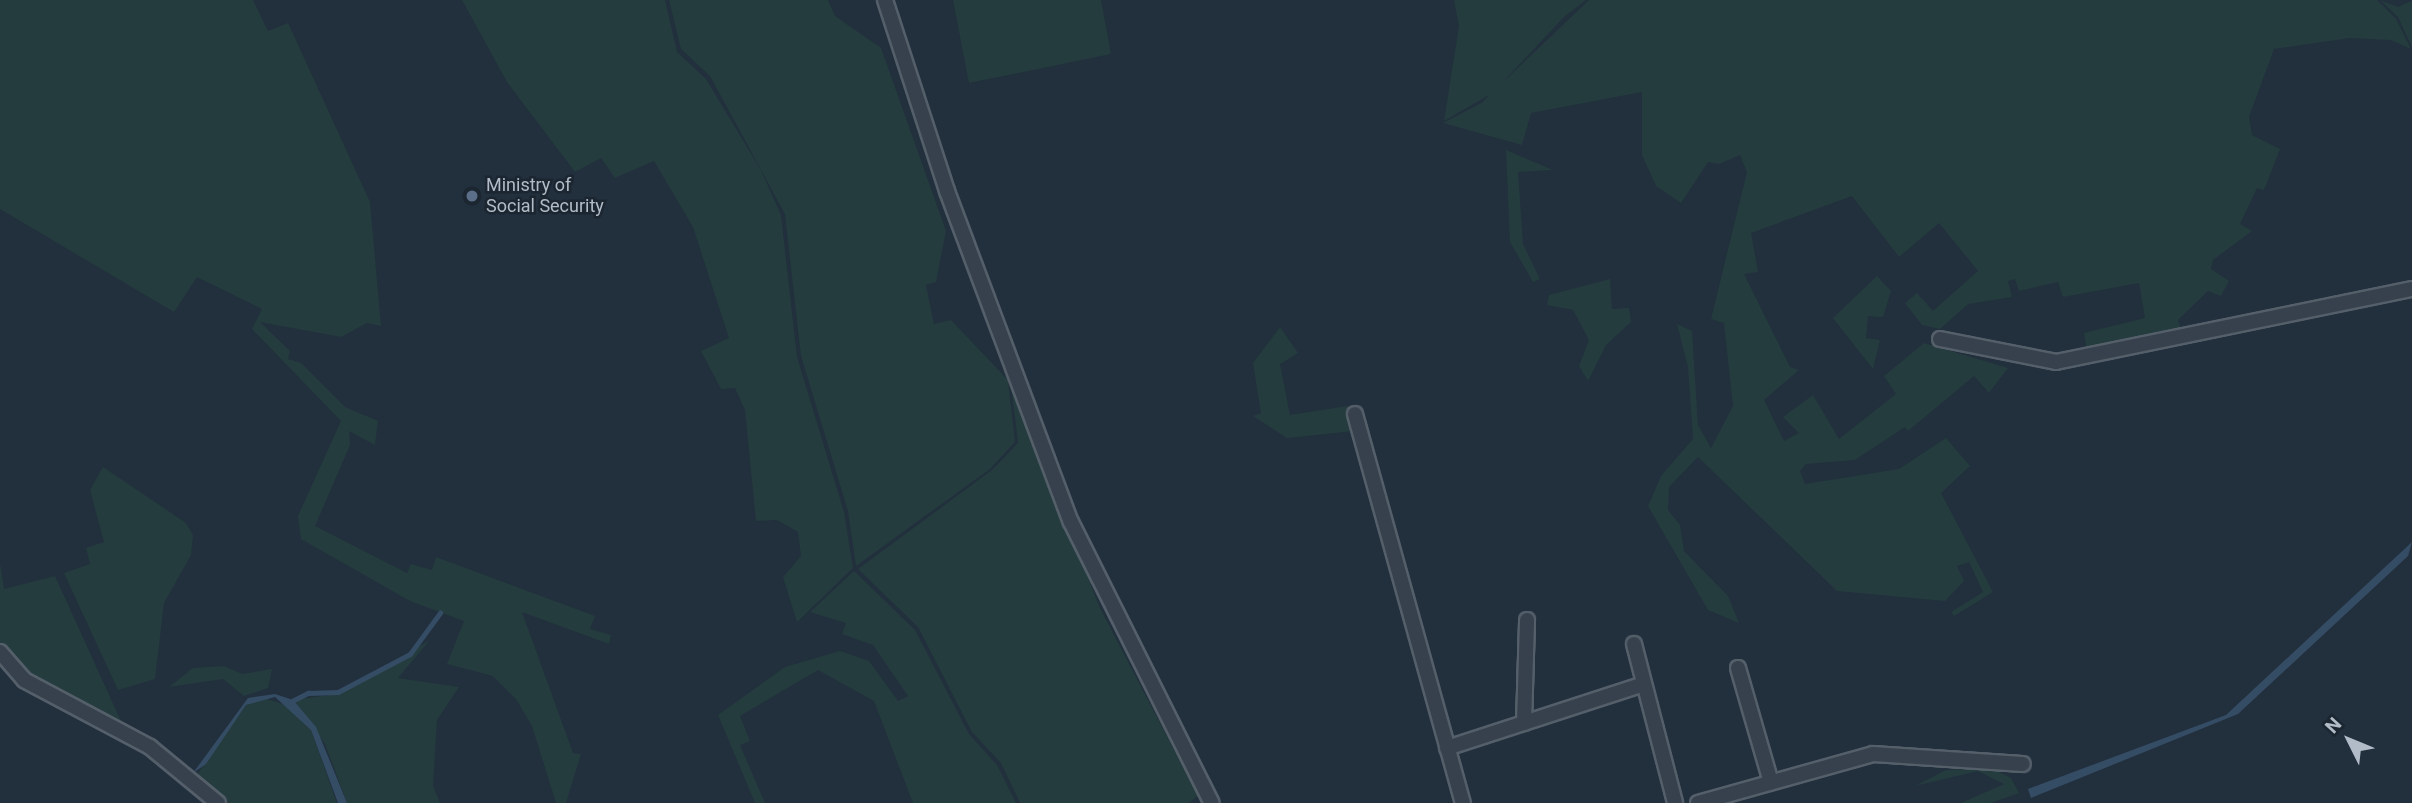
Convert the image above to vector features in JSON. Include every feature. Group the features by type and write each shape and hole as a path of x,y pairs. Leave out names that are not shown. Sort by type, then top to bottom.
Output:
{"street":[{"path":"885,0 947,191 1070,522 1212,803"},
{"path":"1940,339 2056,362 2412,289"},
{"path":"1355,414 1463,803"},
{"path":"1524,723 1527,620"},
{"path":"1634,644 1675,803"},
{"path":"0,652 24,680 150,747 218,803"},
{"path":"1738,668 1771,782"},
{"path":"1447,747 1644,684"},
{"path":"1698,803 1873,754 2023,764"}],"green space":[{"path":"0,0 253,0 268,31 288,23 370,202 381,326 367,323 341,337 260,322 290,351 288,359 301,363 345,407 378,421 375,445 349,431 350,445 315,526 407,573 411,564 432,570 436,557 595,616 590,629 611,635 609,644 522,612 573,753 581,754 566,803 556,803 532,726 516,699 493,676 447,664 464,621 410,601 301,539 298,516 341,421 252,329 262,309 197,277 174,312 0,209"},
{"path":"462,0 665,0 677,52 706,79 761,170 781,215 797,357 844,512 853,568 797,622 783,577 801,556 798,532 777,520 756,521 745,410 735,388 721,389 701,351 729,338 693,227 654,161 615,178 601,158 575,172 507,82"},
{"path":"669,0 828,0 835,16 881,48 946,231 936,282 926,285 934,324 951,320 1008,380 1015,442 990,469 856,566 848,511 801,356 785,214 710,76 681,49"},
{"path":"953,0 1101,0 1111,54 969,83"},
{"path":"1454,0 1586,0 1564,17 1501,84 1589,0 2377,0 2396,19 2411,49 2391,40 2350,38 2274,49 2249,117 2252,135 2280,149 2264,190 2257,188 2240,224 2252,231 2213,260 2211,269 2229,281 2221,296 2208,291 2178,320 2182,331 2087,352 2084,333 2145,318 2139,283 2063,297 2058,282 2019,291 2015,279 2008,281 2012,297 1968,304 1940,329 1922,325 1905,303 1917,293 1933,311 1978,271 1939,223 1899,257 1852,196 1751,233 1758,272 1744,274 1790,367 1799,370 1764,400 1784,441 1799,433 1783,417 1813,395 1839,439 1896,394 1884,376 1924,343 2008,368 1989,393 1974,376 1908,431 1905,427 1855,460 1806,464 1800,471 1805,484 1899,469 1946,438 1970,466 1941,493 1993,592 1954,616 1951,612 1983,592 1969,562 1957,566 1964,581 1945,601 1837,591 1698,457 1669,487 1668,510 1680,525 1684,551 1728,596 1739,623 1708,610 1648,506 1661,476 1693,439 1688,367 1677,324 1692,331 1698,425 1711,448 1733,406 1724,323 1711,319 1747,172 1740,155 1719,164 1708,162 1681,203 1656,186 1642,155 1642,92 1531,113 1522,145 1443,123 1483,102 1489,95 1444,121 1459,26"},
{"path":"2380,0 2398,7 2412,1 2412,47 2398,17"},
{"path":"1506,150 1553,170 1518,172 1523,244 1540,279 1533,282 1510,242"},
{"path":"1877,276 1891,291 1883,317 1868,316 1866,338 1880,340 1873,369 1833,318"},
{"path":"1610,279 1612,309 1629,308 1631,322 1606,345 1588,381 1579,366 1589,340 1573,310 1547,305 1549,295"},
{"path":"1280,327 1298,353 1280,364 1290,415 1347,406 1354,431 1287,438 1253,416 1261,413 1253,363"},
{"path":"1011,385 1100,608 1198,796 1189,803 1020,803 1001,763 972,732 918,627 858,569 992,470 1018,443"},
{"path":"103,467 186,523 193,535 191,555 164,603 155,679 118,690 64,573 90,564 86,548 104,542 90,490"},
{"path":"0,563 4,589 55,576 125,730 32,682 0,645"},
{"path":"854,571 915,630 969,734 997,765 1016,803 913,803 874,701 818,670 740,716 750,741 740,745 765,803 755,803 718,715 785,667 840,651 869,661 898,701 908,696 873,645 842,634 846,623 810,612"},
{"path":"430,640 398,678 459,687 437,720 433,786 440,803 347,803 325,744 293,700 338,694"},
{"path":"224,666 242,674 272,669 268,688 244,696 223,679 169,687 193,668"},
{"path":"261,697 289,706 311,730 337,803 225,803 196,776 246,705"},
{"path":"1991,768 2011,778 2019,793 1991,803 1961,803 2004,784 1978,771 1915,786 1946,770"}],"water":[{"path":"2412,542 2408,556 2238,714 2031,798 2028,789 2226,715"},
{"path":"275,694 293,700 316,727 347,803 338,803 311,730 275,697 246,705 206,764 193,773 248,698"}],"waterway":[{"path":"290,702 308,693 338,692 410,654 440,613"}],"place":[{"name":"Ministry of Social Security","path":"472,196"}]}
